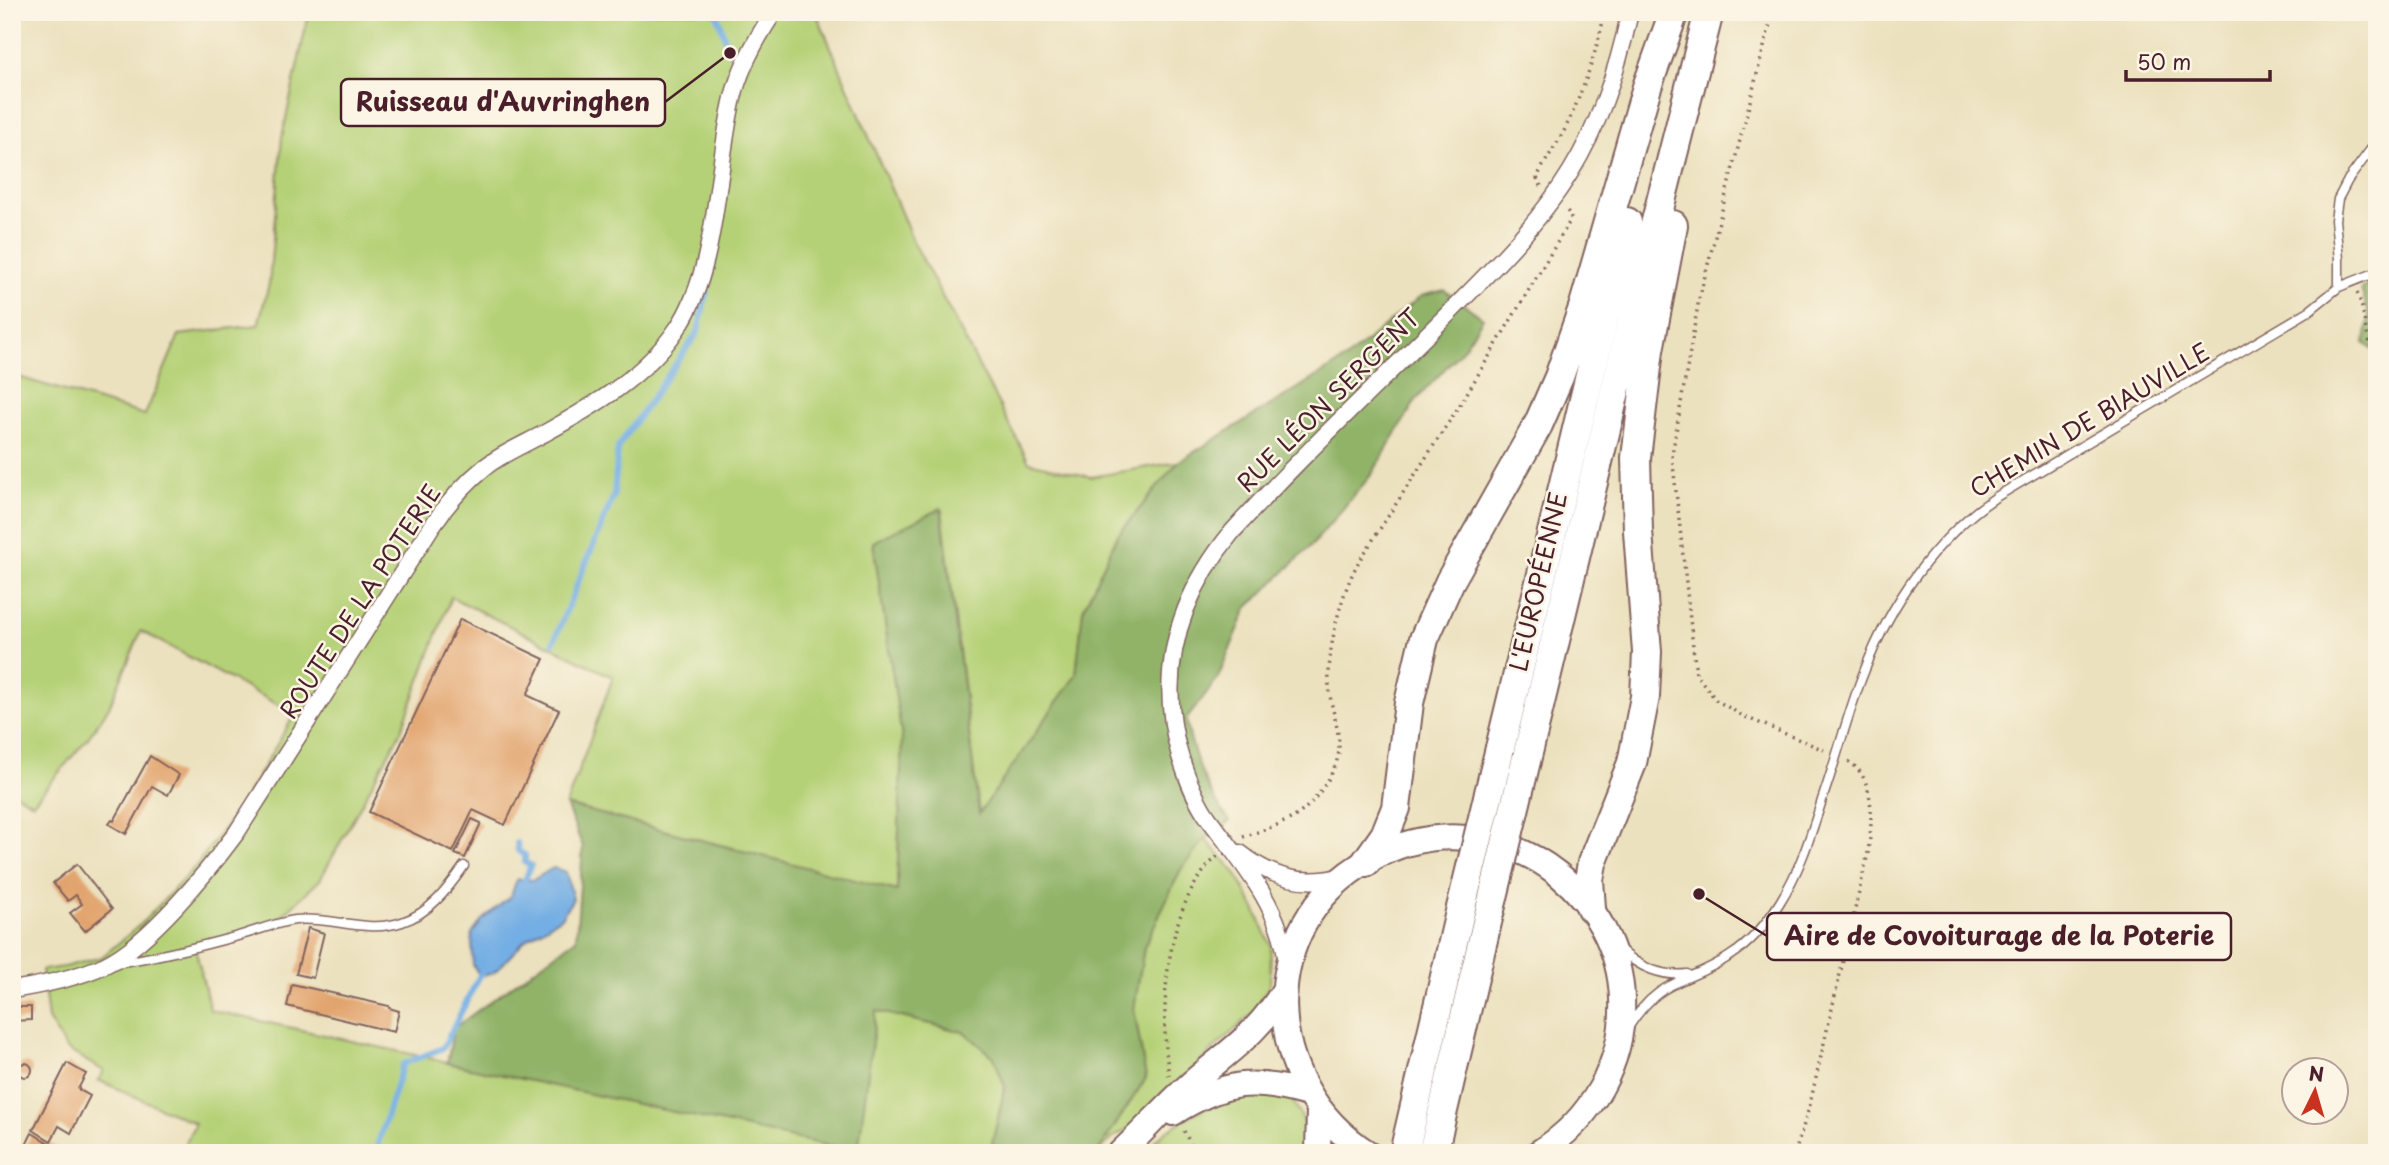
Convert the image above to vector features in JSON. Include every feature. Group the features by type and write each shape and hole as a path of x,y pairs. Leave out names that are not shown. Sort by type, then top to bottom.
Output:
{"highway":[{"path":"1356,868 1385,835 1396,808 1409,703 1424,639 1450,581 1533,434 1559,377 1584,305 1643,98 1674,12"},
{"name":"L'EUROPÉENNE","path":"1404,1153 1644,148 1680,12"},
{"name":"L'EUROPÉENNE","path":"1433,1153 1672,156 1709,12"},
{"path":"1591,908 1592,863 1632,764 1645,697 1647,652 1637,531 1636,458 1649,350 1677,203 1672,156"}],"main road":[{"path":"1368,1153 1342,1134 1313,1102 1295,1067 1283,1009 1286,979 1294,949 1307,921 1324,896 1356,868 1385,852 1416,841 1449,838 1482,840 1514,849 1543,863 1569,883 1591,908 1608,937 1621,985 1622,1016 1618,1045 1608,1075 1574,1125 1561,1153"},
{"path":"1129,1145 1174,1107 1261,1024 1286,979"},
{"path":"1174,1107 1215,1091 1242,1084 1265,1083 1313,1102"},
{"path":"1313,1102 1318,1153"},
{"path":"1538,1153 1574,1125"}],"street":[{"name":"ROUTE DE LA POTERIE","path":"12,990 59,980 107,964 147,935 220,855 289,753 432,526 456,494 495,460 571,418 619,387 656,356 679,326 691,304 704,267 736,87 750,52 774,12"},
{"name":"RUE LÉON SERGENT","path":"1230,845 1209,819 1196,797 1184,768 1173,725 1170,683 1173,652 1183,613 1193,589 1216,553 1255,507 1471,291 1553,197 1571,170 1604,105 1615,76 1630,12"},
{"path":"1230,845 1267,871 1289,880 1311,881 1356,868"},
{"path":"1230,845 1276,919 1283,940 1286,979"}],"lane":[{"path":"2339,287 2335,220 2338,200 2348,180 2377,141"},
{"name":"CHEMIN DE BIAUVILLE","path":"1618,1045 1649,999 1669,985 1731,956 1754,936 1773,913 1804,854 1864,672 1891,615 1929,560 1966,521 1996,497 2309,312 2339,287 2377,272"},
{"path":"107,964 144,959 290,921 315,919 383,926 403,922 427,908 445,893 464,866"},
{"name":"CHEMIN DE BIAUVILLE","path":"1608,937 1630,958 1649,969 1679,975 1694,973"}],"path":[{"path":"1195,1153 1174,1107 1164,1031 1174,939 1189,898 1212,861 1236,839 1297,815 1335,769 1339,742 1329,675 1334,635 1348,583 1364,552 1500,340 1570,221 1569,211 1538,184 1536,178 1563,132 1586,83 1605,12"},
{"path":"1773,12 1699,299 1672,455 1696,674 1716,700 1743,716 1856,766 1870,801 1870,840 1809,1108 1794,1153"},
{"path":"2350,282 2363,310 2366,337 2377,354"}],"green space":[{"path":"309,12 816,12 913,241 1029,462 1091,477 1178,462 1117,536 1083,610 1076,675 979,815 942,509 873,542 902,738 897,891 566,805 613,677 451,597 401,731 320,880 270,927 195,947 210,1010 857,1152 876,1011 964,1032 994,1057 1005,1087 990,1153 181,1153 195,1123 98,1080 104,1071 66,1049 48,1019 42,970 102,957 141,924 195,867 241,805 295,714 141,631 109,707 88,738 33,803 12,792 12,375 145,415 179,335 258,325 269,284 282,137"},
{"path":"2377,279 2377,353 2365,343 2369,314 2361,289"},
{"path":"1444,290 1483,318 1463,349 1416,400 1372,474 1313,544 1247,608 1218,678 1186,720 1202,774 1230,821 1205,839 1180,871 1144,947 1134,1009 1146,1078 1097,1153 990,1153 1005,1087 994,1057 964,1032 876,1011 858,1152 447,1063 454,1028 576,939 583,847 566,805 897,891 902,738 873,542 941,508 979,814 1076,675 1083,610 1117,536 1178,462 1347,358 1421,296"},
{"path":"1205,839 1236,873 1256,911 1271,946 1270,984 1255,1011 1129,1128 1114,1137 1097,1153 1146,1078 1134,1009 1144,947 1180,871"},
{"path":"1252,1093 1292,1099 1305,1124 1303,1153 1141,1153 1166,1131 1209,1105"}],"water":[{"path":"553,868 566,872 573,899 561,917 524,941 493,973 480,976 473,965 472,934 483,919 511,896 517,879 533,880"}],"building":[{"path":"460,619 544,659 527,695 559,710 505,825 473,810 453,852 369,812"},
{"path":"150,756 179,775 168,795 152,786 126,834 109,824 114,821"},
{"path":"472,819 481,823 465,858 455,854"},
{"path":"77,864 112,909 85,931 70,913 82,904 76,895 68,901 53,883"},
{"path":"308,928 324,933 313,978 296,974"},
{"path":"292,984 389,1006 399,1011 394,1032 287,1006"},
{"path":"12,1007 31,1007 31,1020 12,1021"},
{"path":"22,1063 28,1063 32,1070 28,1077 22,1077 18,1073 18,1067"},
{"path":"67,1063 86,1074 78,1089 90,1096 71,1133 59,1126 51,1141 33,1130"},
{"path":"32,1133 62,1151 61,1153 23,1151"}],"waterway":[{"path":"716,12 730,53"},
{"path":"553,643 614,495 618,447 698,332 714,257"},
{"path":"517,843 518,851 525,855 525,863 531,865 523,885"},
{"path":"375,1153 403,1064 443,1048 482,971"}],"place":[{"name":"Ruisseau d'Auvringhen","path":"730,53"},
{"name":"Aire de Covoiturage de la Poterie","path":"1699,894"}]}
